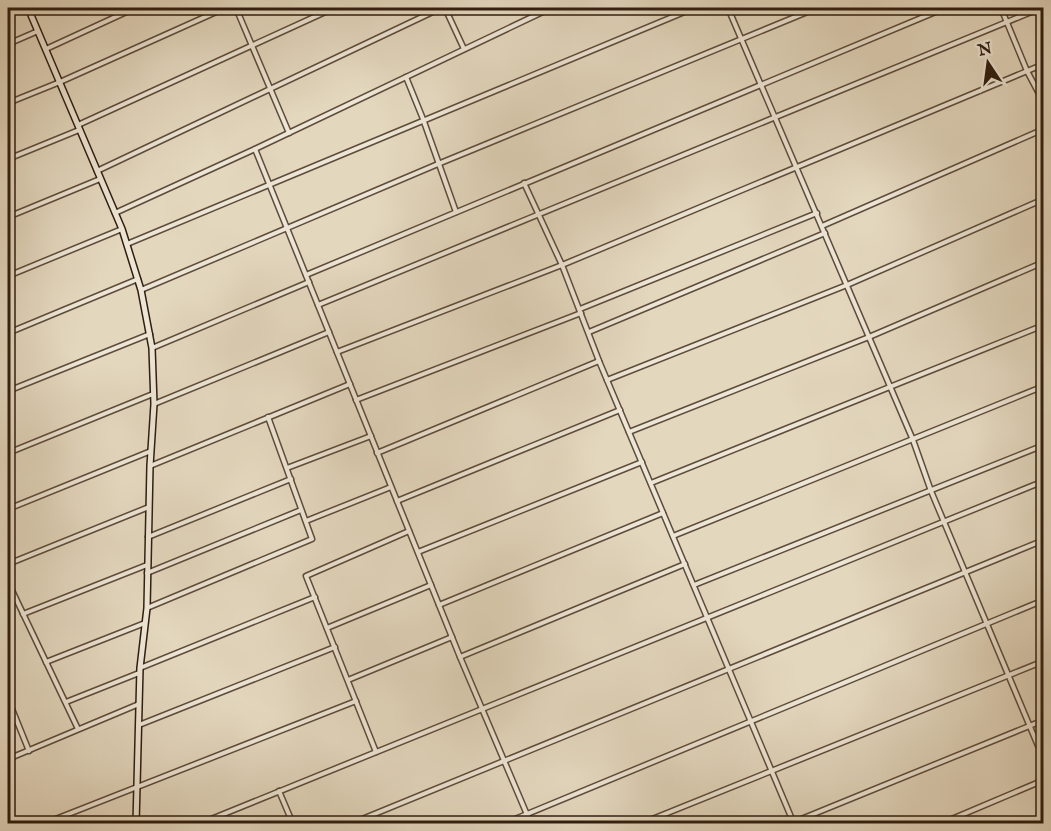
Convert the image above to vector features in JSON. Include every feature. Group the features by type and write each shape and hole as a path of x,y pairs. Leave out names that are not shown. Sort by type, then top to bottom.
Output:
{"street":[{"path":"41,8 29,10 122,229 141,290 152,348 154,404 150,466 147,608 140,670 136,824"},
{"path":"46,49 135,8"},
{"path":"8,103 225,8"},
{"path":"236,8 289,133"},
{"path":"8,159 334,8"},
{"path":"97,172 443,8 464,49"},
{"path":"115,213 551,8"},
{"path":"127,244 694,8"},
{"path":"728,8 870,337 1044,760"},
{"path":"141,290 438,164 817,8"},
{"path":"306,275 945,8"},
{"path":"1001,8 1027,71 1044,103"},
{"path":"318,305 1041,8"},
{"path":"8,44 38,31"},
{"path":"337,352 562,265 1044,64"},
{"path":"406,77 456,212"},
{"path":"822,226 1044,129"},
{"path":"255,149 460,657 531,824"},
{"path":"8,217 100,179"},
{"path":"524,183 562,265 599,361 792,823 1044,720"},
{"path":"607,380 847,285 1044,199"},
{"path":"356,400 581,311 817,213"},
{"path":"8,276 122,229"},
{"path":"589,332 825,233"},
{"path":"629,432 870,337 1044,262"},
{"path":"8,333 138,279"},
{"path":"152,348 309,282"},
{"path":"651,483 1044,325"},
{"path":"154,404 329,332"},
{"path":"8,391 150,334"},
{"path":"377,453 599,361"},
{"path":"150,466 350,384"},
{"path":"673,536 1044,386"},
{"path":"8,453 154,393"},
{"path":"397,501 620,410"},
{"path":"147,608 312,539 268,417"},
{"path":"287,468 370,436"},
{"path":"694,585 1044,445"},
{"path":"8,509 151,452"},
{"path":"418,552 642,462"},
{"path":"148,537 291,479"},
{"path":"199,824 1044,481"},
{"path":"306,521 391,487"},
{"path":"8,564 149,507"},
{"path":"147,573 301,510"},
{"path":"439,605 663,513"},
{"path":"376,752 306,576 409,531"},
{"path":"350,824 1044,540"},
{"path":"460,657 685,564"},
{"path":"23,614 147,565"},
{"path":"8,582 78,729"},
{"path":"327,628 431,585"},
{"path":"66,702 315,597"},
{"path":"503,824 1044,600"},
{"path":"46,662 144,623"},
{"path":"348,680 452,637"},
{"path":"139,726 335,647"},
{"path":"640,824 1044,661"},
{"path":"8,699 29,750"},
{"path":"43,824 356,701"},
{"path":"8,759 140,704"},
{"path":"939,824 1044,780"},
{"path":"279,791 293,824"}]}
